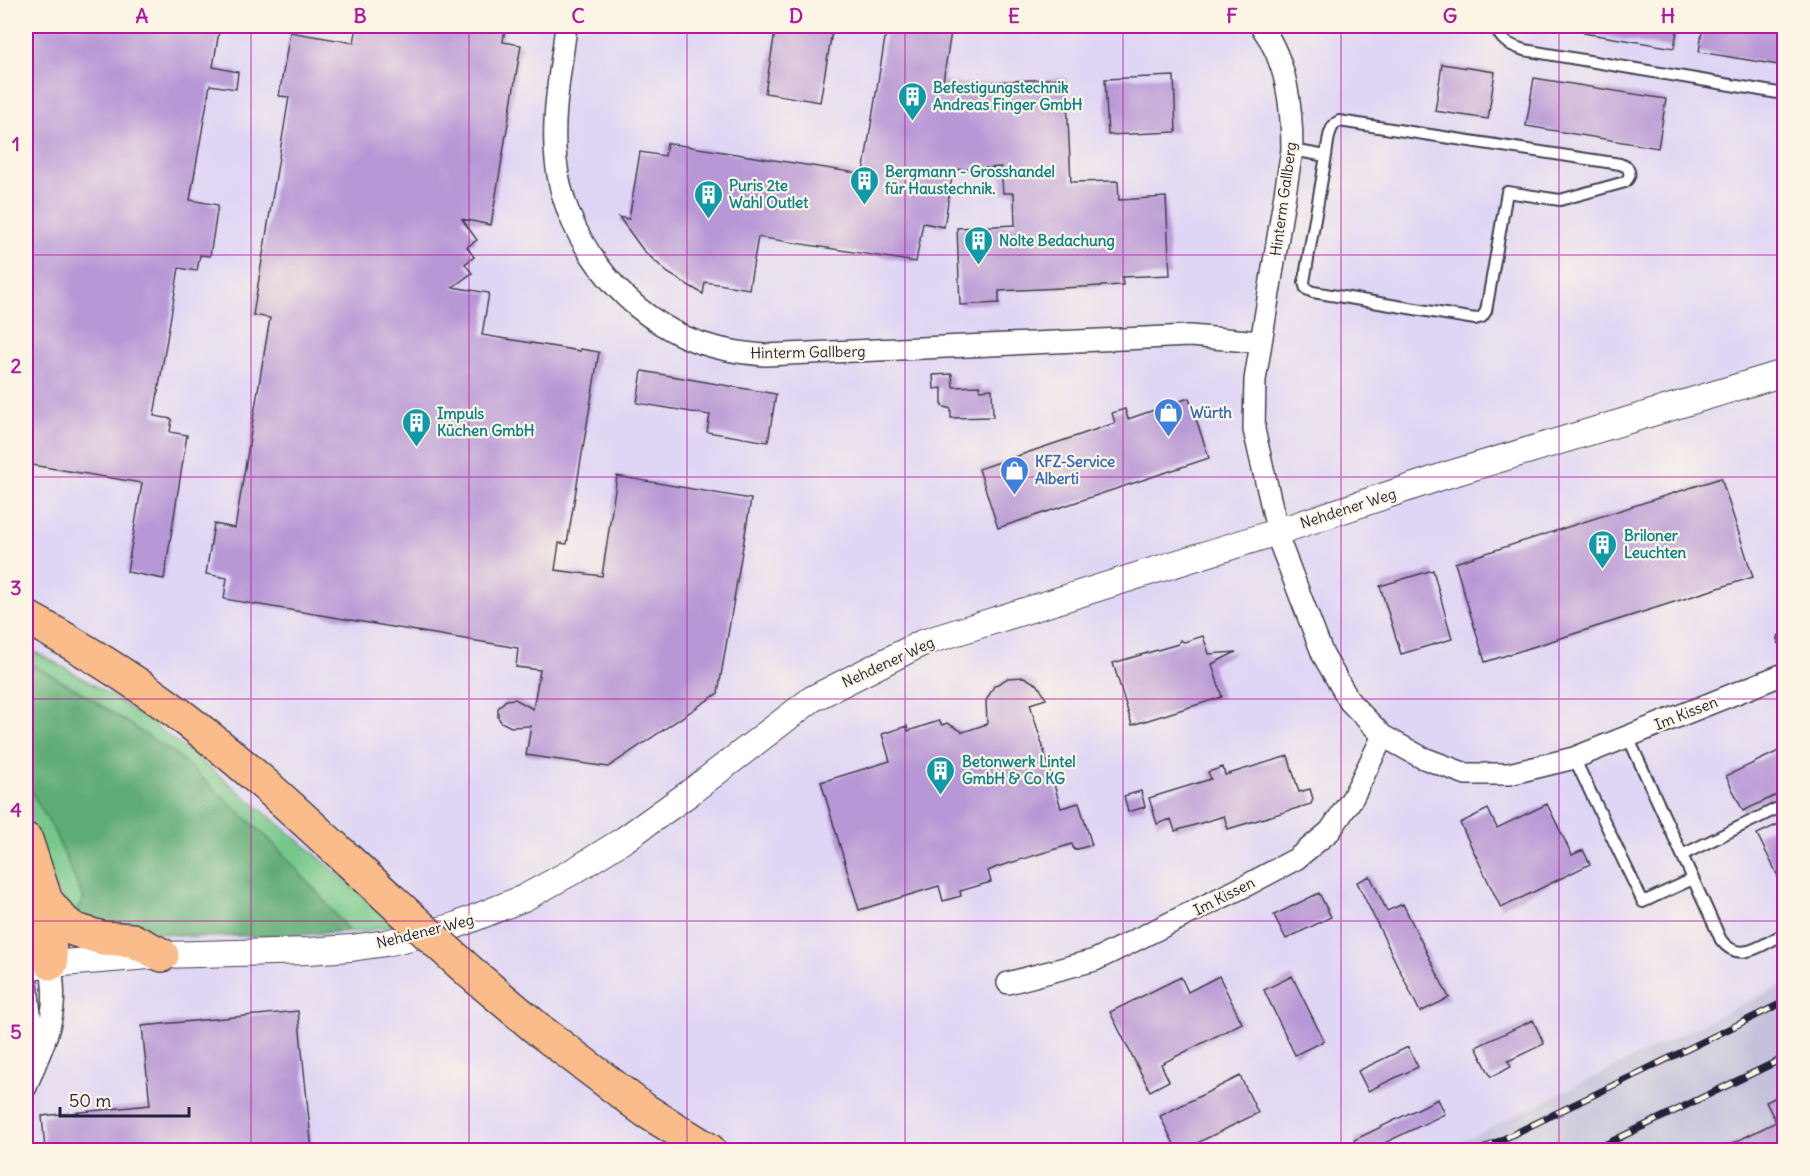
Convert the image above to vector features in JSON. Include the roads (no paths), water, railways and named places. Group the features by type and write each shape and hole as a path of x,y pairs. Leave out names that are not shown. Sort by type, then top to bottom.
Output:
{"main road":[{"path":"26,617 67,640 169,707 229,754 470,972 539,1030 646,1111 709,1150"},
{"path":"26,642 60,659 127,678"},
{"path":"26,840 46,902 34,968"},
{"path":"46,902 64,922 75,930 95,936 132,940 162,955"}],"street":[{"name":"Hinterm Gallberg","path":"566,26 555,126 555,149 558,176 570,215 589,251 622,293 648,314 686,337 719,348 765,355 1190,336 1260,342"},
{"name":"Hinterm Gallberg","path":"1262,26 1274,46 1284,76 1290,109 1292,150 1255,380 1254,430 1277,532"},
{"name":"Nehdener Weg","path":"34,968 162,955 351,948 386,943 452,927 488,914 535,892 625,839 812,699 922,643 1277,532 1447,475 1785,373"},
{"name":"Im Kissen","path":"1277,532 1306,616 1323,655 1350,702 1383,736 1421,757 1466,774 1509,774 1574,758 1785,674"},
{"name":"Im Kissen","path":"1008,983 1095,960 1296,859 1330,831 1353,796 1383,736"},
{"path":"28,1080 44,1043 53,1004 34,968"}],"lane":[{"path":"1496,26 1499,36 1508,45 1524,50 1785,94"},
{"path":"1339,121 1620,164 1627,167 1630,172 1625,182 1560,200 1507,192 1486,311 1482,317 1475,320 1306,289 1304,282 1326,156 1332,127 1335,122 1339,121"},
{"path":"1292,150 1326,156"},
{"path":"1628,737 1721,940 1733,952 1747,952 1785,934"},
{"path":"1574,758 1643,902 1693,879"},
{"path":"1682,855 1785,805"}],"railway":[{"path":"1481,1150 1784,1002"},
{"path":"1594,1150 1784,1058"}],"place":[{"name":"Befestigungstechnik Andreas Finger GmbH","path":"912,122"},
{"name":"Bergmann - Grosshandel für Haustechnik.","path":"864,206"},
{"name":"Puris 2te Wahl Outlet","path":"708,220"},
{"name":"Nolte Bedachung","path":"978,266"},
{"name":"Würth","path":"1169,438"},
{"name":"Impuls Küchen GmbH","path":"416,448"},
{"name":"KFZ-Service Alberti","path":"1014,496"},
{"name":"Briloner Leuchten","path":"1603,570"},
{"name":"Betonwerk Lintel GmbH & Co KG","path":"941,796"}]}
